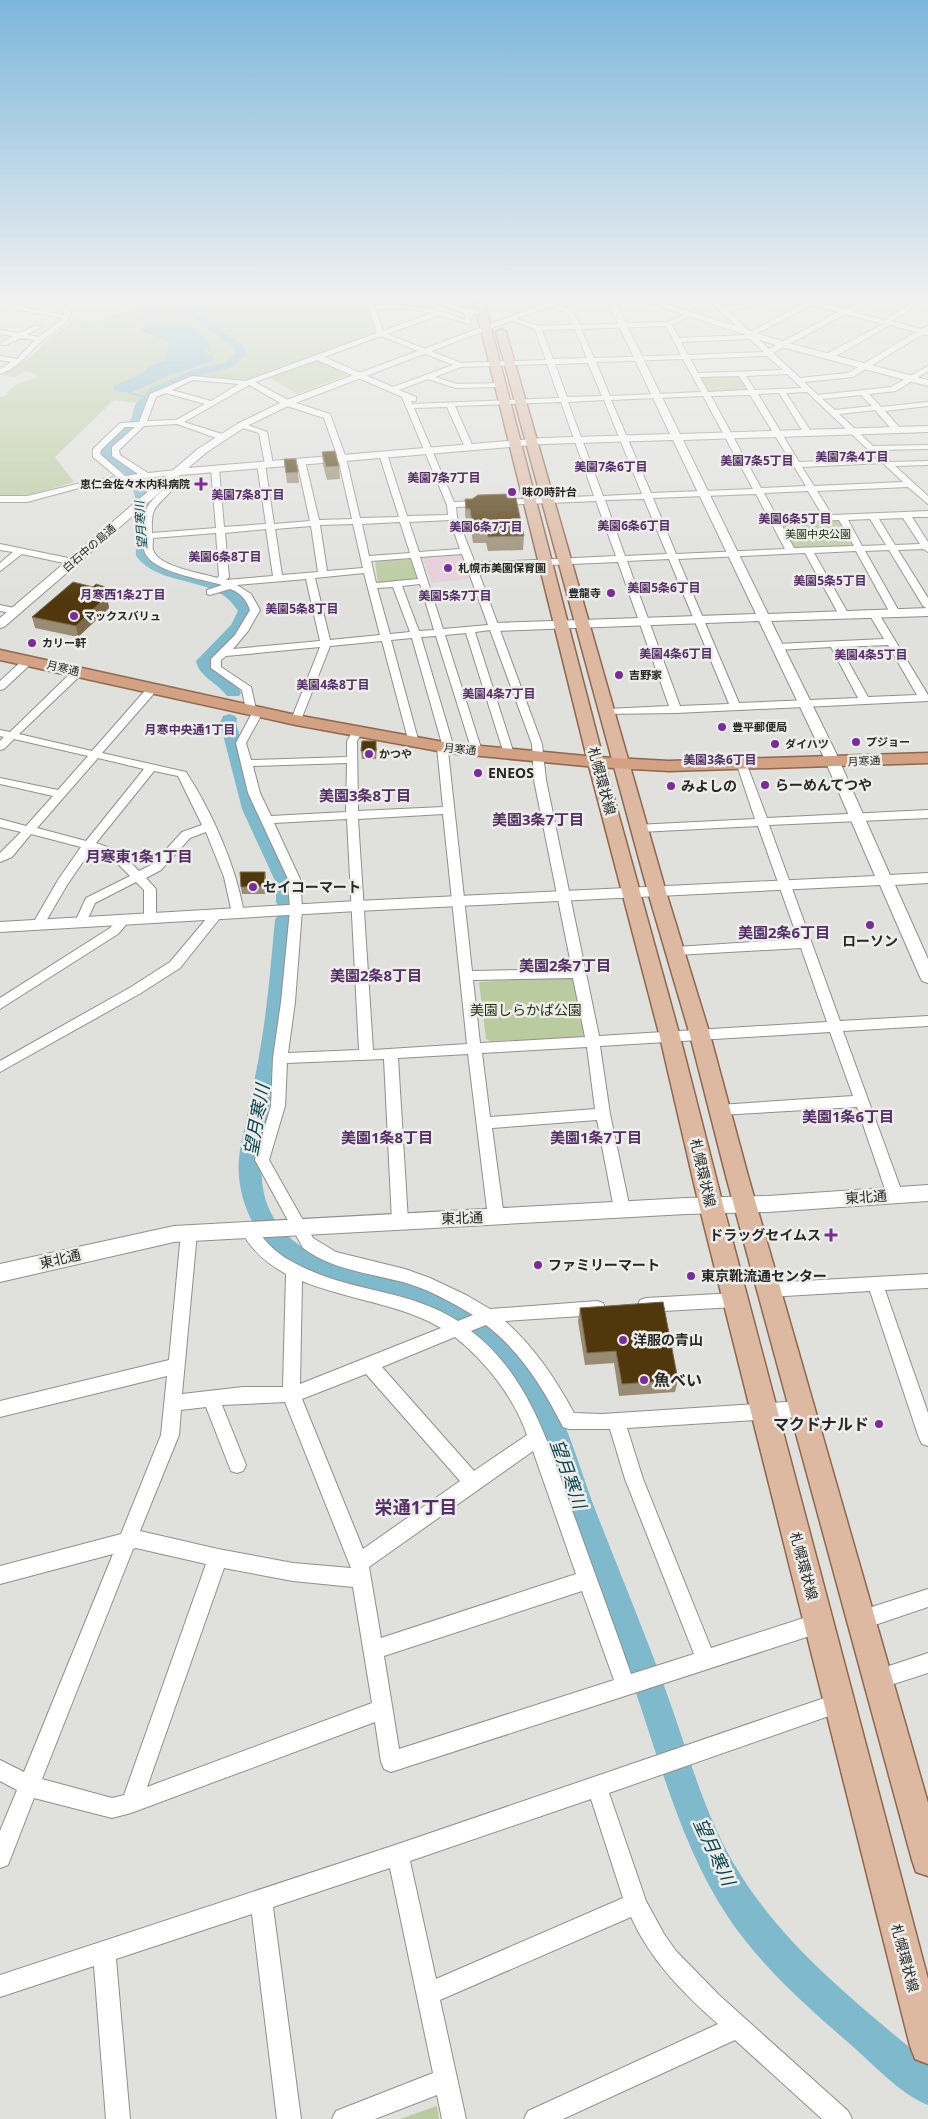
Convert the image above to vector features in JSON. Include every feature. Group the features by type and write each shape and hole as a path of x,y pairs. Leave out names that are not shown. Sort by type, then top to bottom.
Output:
{"highway":[{"name":"月寒通","path":"0,654 296,720 414,743 445,747 609,763 688,766 927,760"}],"main road":[{"name":"札幌環状線","path":"504,402 563,626 609,763 640,828 657,892 676,951 768,1290 928,1860"},
{"name":"札幌環状線","path":"521,402 607,712 609,763 632,893 928,2046"}],"street":[{"path":"140,475 116,456 115,449 140,424 151,400"},
{"path":"200,400 211,403"},
{"path":"178,422 216,400"},
{"path":"281,400 326,416 342,458 372,586 388,638 414,743"},
{"name":"白石中の島通","path":"0,624 203,450 242,426 295,400"},
{"path":"406,400 451,504 453,518 537,744 540,780 593,1042 603,1114 622,1209"},
{"path":"417,400 430,405"},
{"path":"408,406 564,400 676,710"},
{"path":"608,400 735,706"},
{"path":"659,400 833,762 885,880 922,952 928,978"},
{"path":"709,400 791,551"},
{"path":"757,400 829,518"},
{"path":"788,400 808,433"},
{"path":"819,400 927,499"},
{"path":"869,400 897,430"},
{"path":"450,404 469,447"},
{"path":"832,413 928,404"},
{"path":"124,477 117,469 104,463 96,454 97,449 123,425 178,422 222,437"},
{"path":"242,426 262,432 270,526 278,578"},
{"path":"0,499 28,499 94,482 140,475 515,443 928,429"},
{"path":"871,448 928,447"},
{"path":"383,454 477,750"},
{"path":"301,461 315,522 323,574"},
{"path":"796,464 928,463"},
{"path":"215,469 226,584"},
{"path":"451,504 909,484"},
{"path":"161,486 167,491 151,505 146,514 149,536 148,552 153,559 167,567 226,584 248,597 255,610 250,623 224,653 216,659 216,668 247,689 255,711 241,742 254,793 294,879 296,910 288,1002 280,1058 278,1106 262,1160 293,1227 316,1250 330,1257 425,1283 455,1296 472,1323 475,1344 498,1367 525,1408 538,1437 589,1579 638,1682"},
{"path":"775,520 928,514"},
{"path":"906,515 927,547"},
{"path":"873,516 928,606"},
{"path":"842,517 895,613"},
{"path":"149,536 315,522 453,518"},
{"path":"0,547 73,562"},
{"path":"471,566 791,551 927,547"},
{"path":"0,568 20,551"},
{"path":"366,559 466,551"},
{"path":"808,551 844,615"},
{"path":"210,592 226,584 369,570"},
{"path":"296,720 326,644 310,576"},
{"path":"372,586 424,581"},
{"path":"397,584 416,635 445,747 466,976 496,1217"},
{"path":"0,608 16,611"},
{"path":"224,653 494,627 928,612"},
{"path":"607,712 926,698 874,614"},
{"path":"470,630 509,754"},
{"path":"777,647 891,642"},
{"path":"834,644 865,701"},
{"path":"0,687 29,660"},
{"path":"0,746 6,734 78,672"},
{"path":"0,858 8,854 29,831 153,688"},
{"path":"358,732 352,741 352,814 366,1055"},
{"path":"6,734 182,774 225,864 235,892 238,913"},
{"path":"247,763 351,760"},
{"path":"742,765 895,1195"},
{"path":"38,925 49,902 90,845 151,767"},
{"path":"0,781 62,794"},
{"path":"266,820 450,810"},
{"path":"640,828 928,814"},
{"path":"0,823 90,845 115,854 150,889 150,918"},
{"path":"81,922 90,901 157,867 186,835 208,827"},
{"path":"0,927 357,906 928,878"},
{"path":"0,1068 136,990 175,965 216,915"},
{"path":"0,1004 114,931 124,920"},
{"path":"676,951 806,943"},
{"path":"466,976 578,973"},
{"path":"280,1058 366,1055 928,1021"},
{"path":"391,1053 400,1221"},
{"path":"719,1110 862,1101"},
{"path":"485,1124 603,1114"},
{"name":"東北通","path":"0,1273 174,1234 928,1193"},
{"path":"251,1229 266,1252 294,1270 320,1281 355,1292 414,1307 433,1315 472,1323 518,1343 539,1369 569,1421 616,1421 802,1409"},
{"path":"0,1857 170,1435 189,1233"},
{"path":"294,1270 292,1394 294,1404 360,1570 391,1762 819,1623"},
{"path":"768,1290 928,1280"},
{"path":"875,1284 928,1438"},
{"path":"173,1403 243,1395 279,1396 304,1391 472,1323 502,1314 735,1300"},
{"path":"0,1409 176,1366"},
{"path":"369,1366 473,1483"},
{"path":"211,1399 237,1465"},
{"path":"616,1421 634,1479 706,1660"},
{"path":"0,1575 136,1539 218,1558 293,1572 347,1578 473,1483 538,1437"},
{"path":"132,1804 218,1558"},
{"path":"374,1650 589,1579"},
{"path":"860,1620 928,1598"},
{"path":"878,1679 928,1663"},
{"path":"0,1986 398,1855 839,1703"},
{"path":"0,1770 29,1786 112,1808 132,1804 383,1709"},
{"path":"597,1787 636,1904 650,1935 674,1968 840,2119"},
{"path":"398,1855 454,2119"},
{"path":"261,1901 289,2119"},
{"path":"427,1994 636,1904"},
{"path":"104,1951 118,2119"},
{"path":"536,2119 738,2027"},
{"path":"344,2119 446,2080"}],"shaded area":[{"name":"札幌市美園保育園","path":"463,553 475,578 432,583 422,557"}],"green space":[{"path":"0,400 148,400 146,404 114,400 55,457 74,482 33,494 0,496"},
{"name":"美園中央公園","path":"838,519 842,521 855,545 853,547 797,549 792,547 781,523"},
{"path":"412,559 419,578 415,580 378,583 375,563 377,561"},
{"name":"美園しらかば公園","path":"574,976 585,1038 490,1041 486,1039 479,982"},
{"path":"437,2106 439,2119 400,2119"}],"building":[{"path":"335,451 339,466 326,467 322,452"},
{"path":"284,459 296,459 298,472 286,473"},
{"path":"506,494 507,498 516,498 524,536 488,537 486,529 473,529 470,509 466,509 465,499 472,499 478,495"},
{"path":"73,582 93,587 96,584 105,587 106,597 76,626 32,617"},
{"path":"362,741 376,741 376,751 361,751"},
{"path":"240,872 265,872 264,886 241,887"},
{"path":"663,1302 678,1380 622,1384 616,1351 587,1353 580,1308"}],"waterway":[{"name":"望月寒川","path":"146,400 141,405 137,421 113,441 106,450 108,458 129,471 135,479 141,499 143,556 161,570 203,582 229,593 239,600 245,611 237,627 204,661 205,668 231,689 233,693"},
{"name":"望月寒川","path":"229,719 228,723 251,809 285,883 285,902"},
{"name":"望月寒川","path":"285,920 272,1043 249,1160 253,1196 264,1222 283,1245 307,1262 321,1269 350,1279 413,1293 445,1305 480,1328 518,1367 529,1382 554,1433 651,1693 691,1808 721,1874 763,1936 788,1964 842,2015 928,2087"}],"place":[{"name":"恵仁会佐々木内科病院","path":"201,484"},
{"name":"味の時計台","path":"512,492"},
{"name":"札幌市美園保育園","path":"448,568"},
{"name":"豊龍寺","path":"611,593"},
{"name":"マックスバリュ","path":"74,616"},
{"name":"カリー軒","path":"32,643"},
{"name":"吉野家","path":"619,675"},
{"name":"豊平郵便局","path":"722,727"},
{"name":"プジョー","path":"856,742"},
{"name":"ダイハツ","path":"775,744"},
{"name":"かつや","path":"369,754"},
{"name":"ENEOS","path":"478,773"},
{"name":"らーめんてつや","path":"765,785"},
{"name":"みよしの","path":"671,786"},
{"name":"セイコーマート","path":"253,887"},
{"name":"ローソン","path":"870,925"},
{"name":"ドラッグセイムス","path":"831,1235"},
{"name":"ファミリーマート","path":"538,1265"},
{"name":"東京靴流通センター","path":"691,1276"},
{"name":"洋服の青山","path":"623,1340"},
{"name":"魚べい","path":"644,1380"},
{"name":"マクドナルド","path":"879,1424"}],"district":[{"name":"美園7条4丁目","path":"852,457"},
{"name":"美園7条5丁目","path":"757,461"},
{"name":"美園7条6丁目","path":"611,467"},
{"name":"美園7条7丁目","path":"444,478"},
{"name":"美園7条8丁目","path":"248,495"},
{"name":"美園6条5丁目","path":"795,519"},
{"name":"美園6条6丁目","path":"634,526"},
{"name":"美園6条7丁目","path":"486,527"},
{"name":"美園6条8丁目","path":"225,557"},
{"name":"美園5条5丁目","path":"830,581"},
{"name":"美園5条6丁目","path":"664,588"},
{"name":"月寒西1条2丁目","path":"123,595"},
{"name":"美園5条7丁目","path":"455,596"},
{"name":"美園5条8丁目","path":"302,609"},
{"name":"美園4条6丁目","path":"676,654"},
{"name":"美園4条5丁目","path":"871,655"},
{"name":"美園4条8丁目","path":"333,685"},
{"name":"美園4条7丁目","path":"499,694"},
{"name":"月寒中央通1丁目","path":"190,730"},
{"name":"美園3条6丁目","path":"720,760"},
{"name":"美園3条8丁目","path":"365,796"},
{"name":"美園3条7丁目","path":"538,820"},
{"name":"月寒東1条1丁目","path":"139,857"},
{"name":"美園2条6丁目","path":"784,933"},
{"name":"美園2条7丁目","path":"565,966"},
{"name":"美園2条8丁目","path":"376,976"},
{"name":"美園1条6丁目","path":"848,1117"},
{"name":"美園1条8丁目","path":"387,1138"},
{"name":"美園1条7丁目","path":"596,1138"},
{"name":"栄通1丁目","path":"416,1508"}]}
